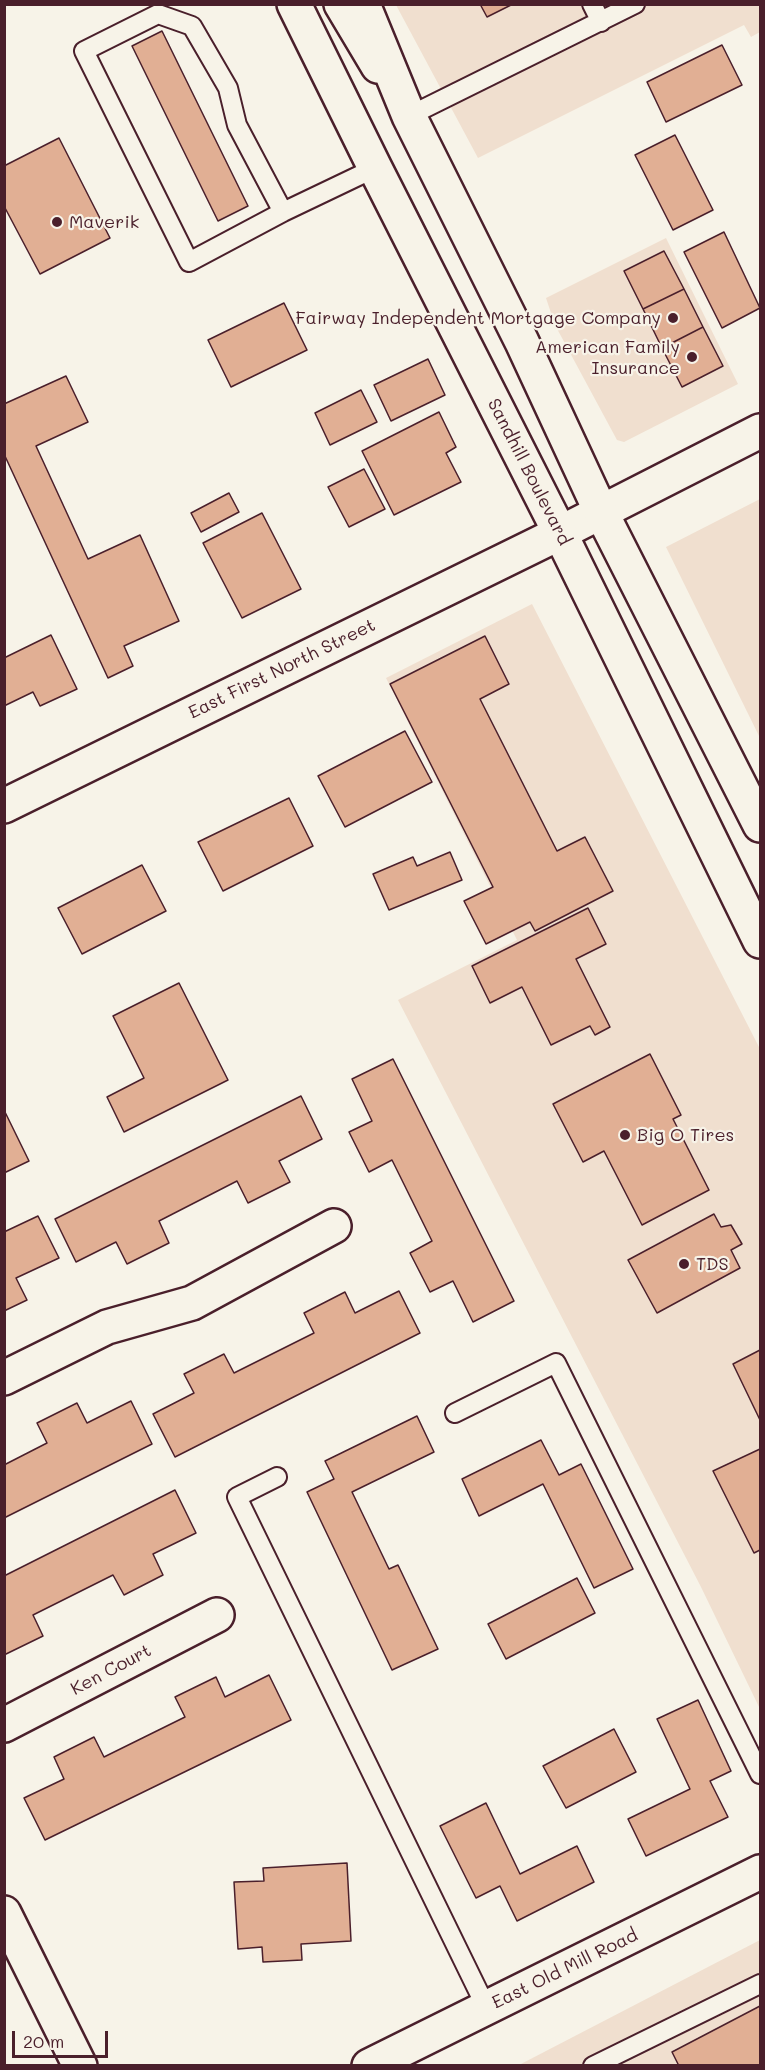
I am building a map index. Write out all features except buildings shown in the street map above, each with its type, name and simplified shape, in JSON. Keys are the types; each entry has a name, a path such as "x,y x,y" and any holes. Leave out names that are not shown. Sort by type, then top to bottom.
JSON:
{"main road":[{"name":"Sandhill Boulevard","path":"294,4 561,533 760,941"},
{"path":"341,4 409,116"},
{"path":"363,4 409,116 522,342 601,512 760,825"},
{"path":"601,512 760,431"},
{"name":"East First North Street","path":"4,806 601,512"},
{"path":"4,1378 107,1327 192,1303 334,1226"},
{"name":"Ken Court","path":"4,1725 217,1615"},
{"name":"East Old Mill Road","path":"369,2066 760,1875"},
{"path":"4,1913 80,2066"}],"lane":[{"path":"592,4 601,22"},
{"path":"409,116 635,4"},
{"path":"283,212 237,125 228,88 192,26 158,14 84,51 189,262 283,212 375,168"},
{"path":"455,1413 556,1363 760,1774"},
{"path":"277,1478 237,1497 486,2007"},
{"path":"593,2066 760,1984"}],"shaded area":[{"path":"396,5 760,5 760,32 751,37 744,25 478,158"},
{"path":"666,238 738,384 624,442 617,440 555,325 546,298"},
{"path":"760,499 760,738 666,547"},
{"path":"532,604 760,1049 760,1709 701,1587 398,1000 517,940 386,678"},
{"path":"760,1940 760,2065 519,2065"}],"place":[{"name":"Maverik","path":"57,222"},
{"name":"Fairway Independent Mortgage Company","path":"673,318"},
{"name":"American Family Insurance","path":"692,357"},
{"name":"Big O Tires","path":"625,1135"},
{"name":"TDS","path":"684,1264"}]}
